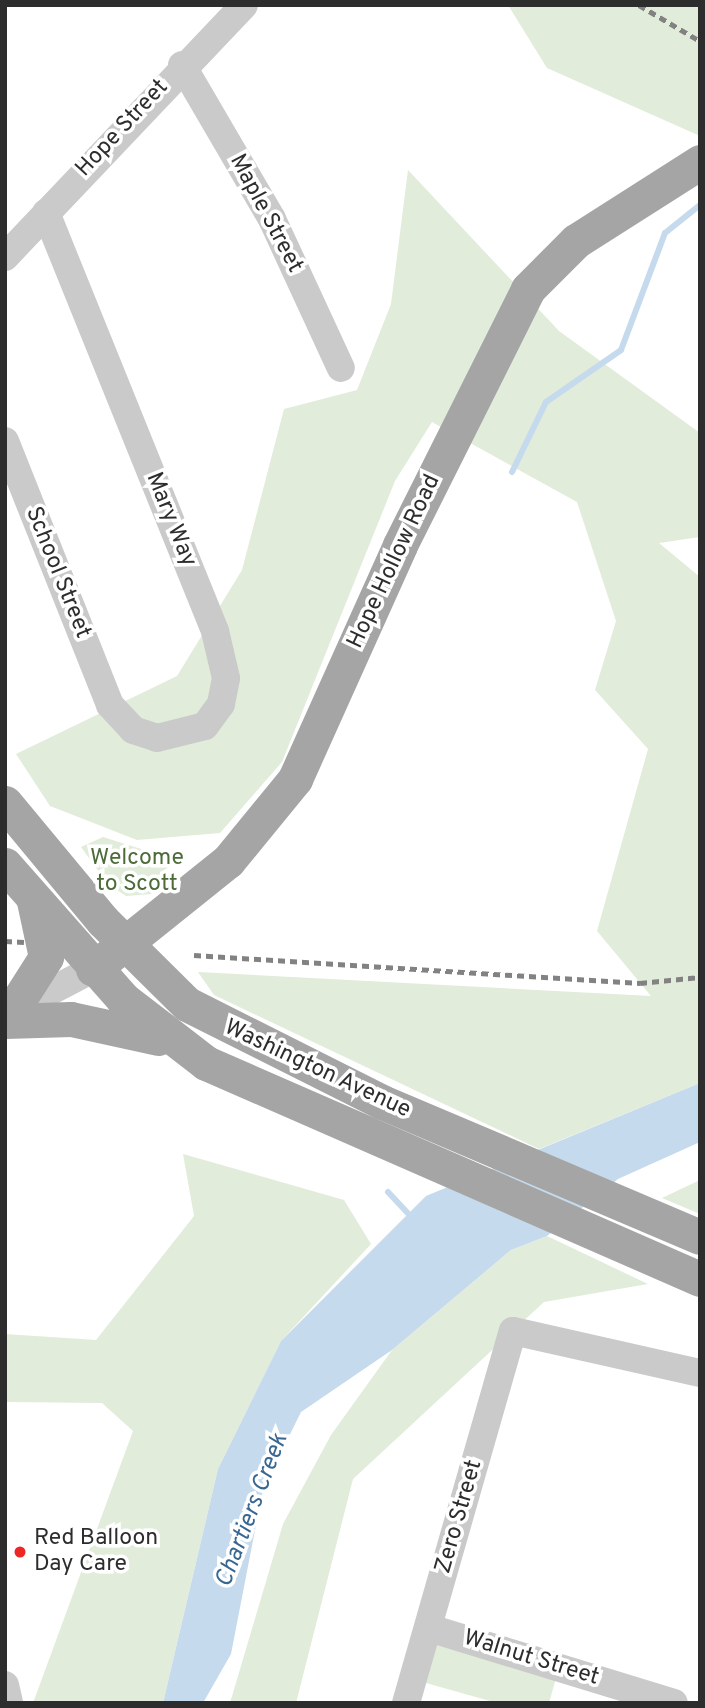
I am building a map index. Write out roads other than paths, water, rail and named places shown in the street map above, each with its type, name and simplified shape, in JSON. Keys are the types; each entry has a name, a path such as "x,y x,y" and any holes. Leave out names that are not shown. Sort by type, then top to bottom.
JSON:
{"main road":[{"name":"Hope Hollow Road","path":"93,969 127,946 228,861 295,779 400,545 528,289 576,241 700,162"},
{"name":"Washington Avenue","path":"5,803 127,946 163,983 216,1022 382,1102 700,1237"},
{"name":"Washington Avenue","path":"5,865 93,969 175,1043 351,1130 696,1277"},
{"path":"7,1016 46,957 32,894"},
{"path":"7,1016 91,1021 175,1043"}],"street":[{"name":"Hope Street","path":"5,257 182,65 244,5"},
{"name":"Maple Street","path":"182,65 272,219 341,368"},
{"name":"Mary Way","path":"46,213 215,631 226,678 221,704 205,726 184,736 157,738 133,730 110,705"},
{"name":"School Street","path":"5,442 110,705"},
{"path":"7,1016 93,969"},
{"name":"Zero Street","path":"406,1703 513,1331 700,1373"},
{"name":"Walnut Street","path":"429,1628 674,1703"},
{"path":"5,1685 9,1703"}],"water":[{"name":"Chartiers Creek","path":"700,1083 700,1142 618,1179 547,1236 511,1250 392,1350 301,1412 263,1489 231,1654 203,1703 163,1703 218,1469 281,1341 426,1196"}],"waterway":[{"path":"512,472 546,402 621,350 665,233 700,205"},
{"path":"388,1192 413,1219"}],"railway":[{"path":"639,5 700,41"},
{"path":"5,941 24,942"},
{"path":"194,955 640,983 700,977"}],"place":[{"name":"Red Balloon Day Care","path":"20,1552"}],"park label":[{"name":"Welcome to Scott","path":"137,872"}]}
